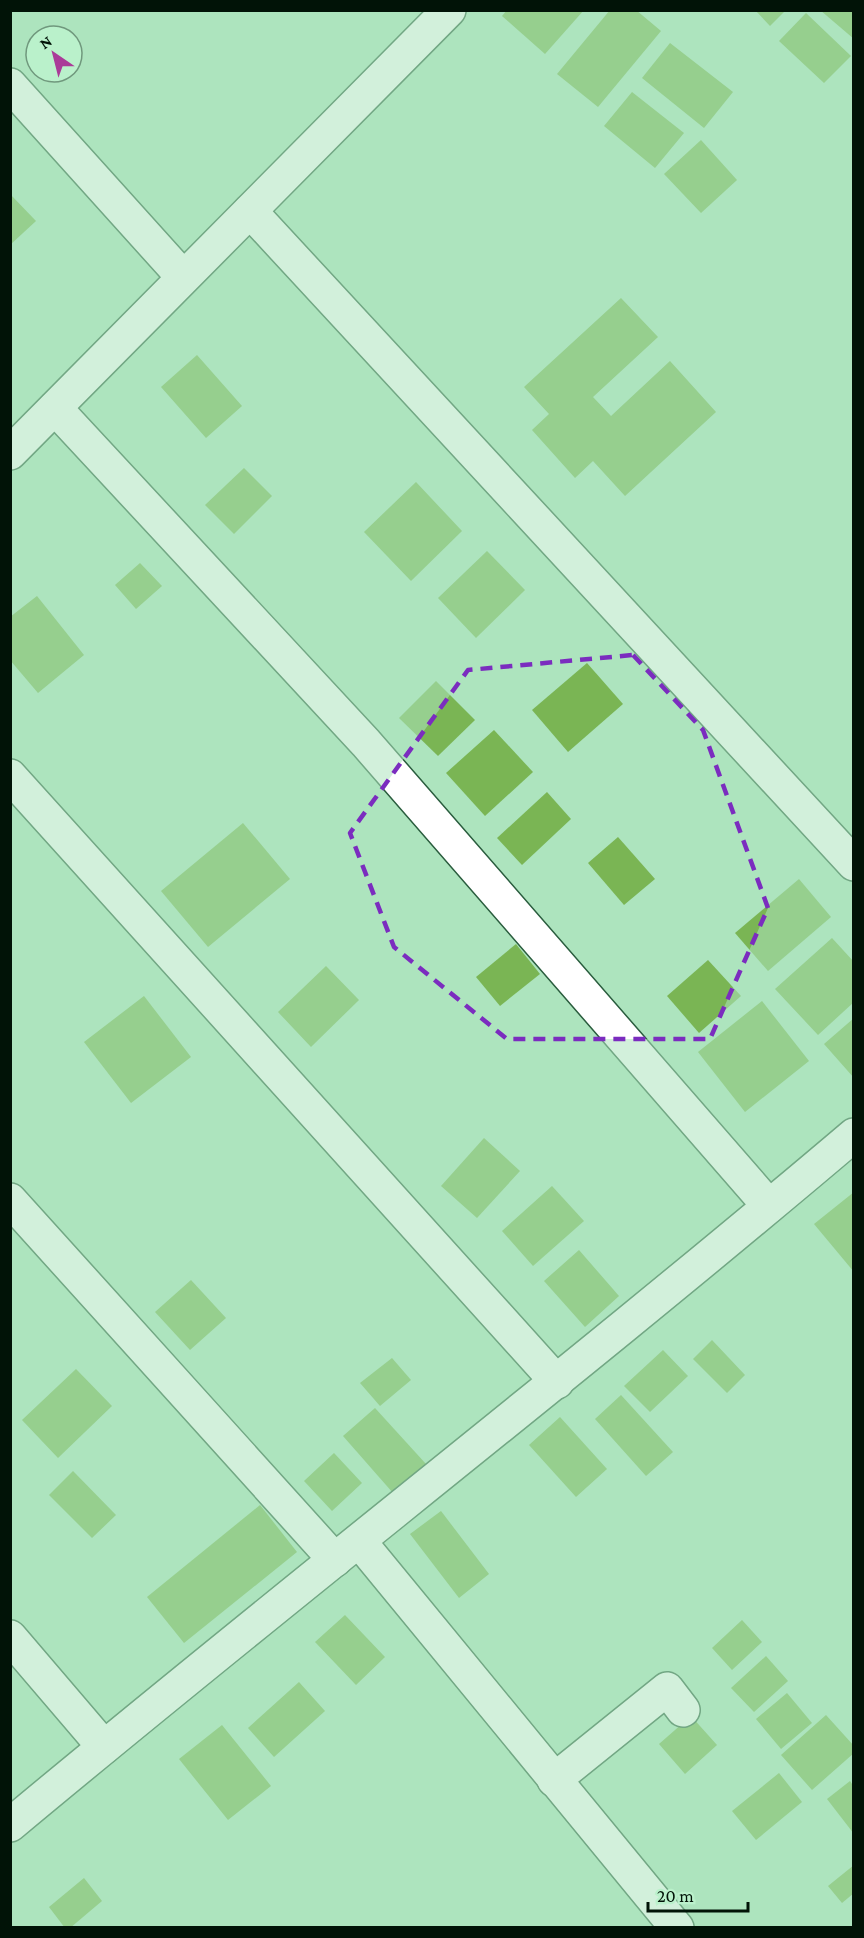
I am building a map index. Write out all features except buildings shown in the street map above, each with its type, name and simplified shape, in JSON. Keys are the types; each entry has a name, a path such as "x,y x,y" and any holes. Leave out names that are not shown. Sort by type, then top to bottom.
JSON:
{"street":[{"path":"10,453 449,10"},
{"path":"10,85 183,276"},
{"path":"250,212 854,864"},
{"path":"55,408 366,743 769,1206"},
{"path":"10,776 557,1382"},
{"path":"10,1825 557,1382 854,1134"},
{"path":"10,1200 347,1551 554,1780 677,1928"},
{"path":"10,1637 104,1747"},
{"path":"554,1780 667,1689 683,1710"}],"highlighted area":[{"path":"633,655 703,730 768,908 710,1039 507,1039 394,947 350,833 468,670"}]}
